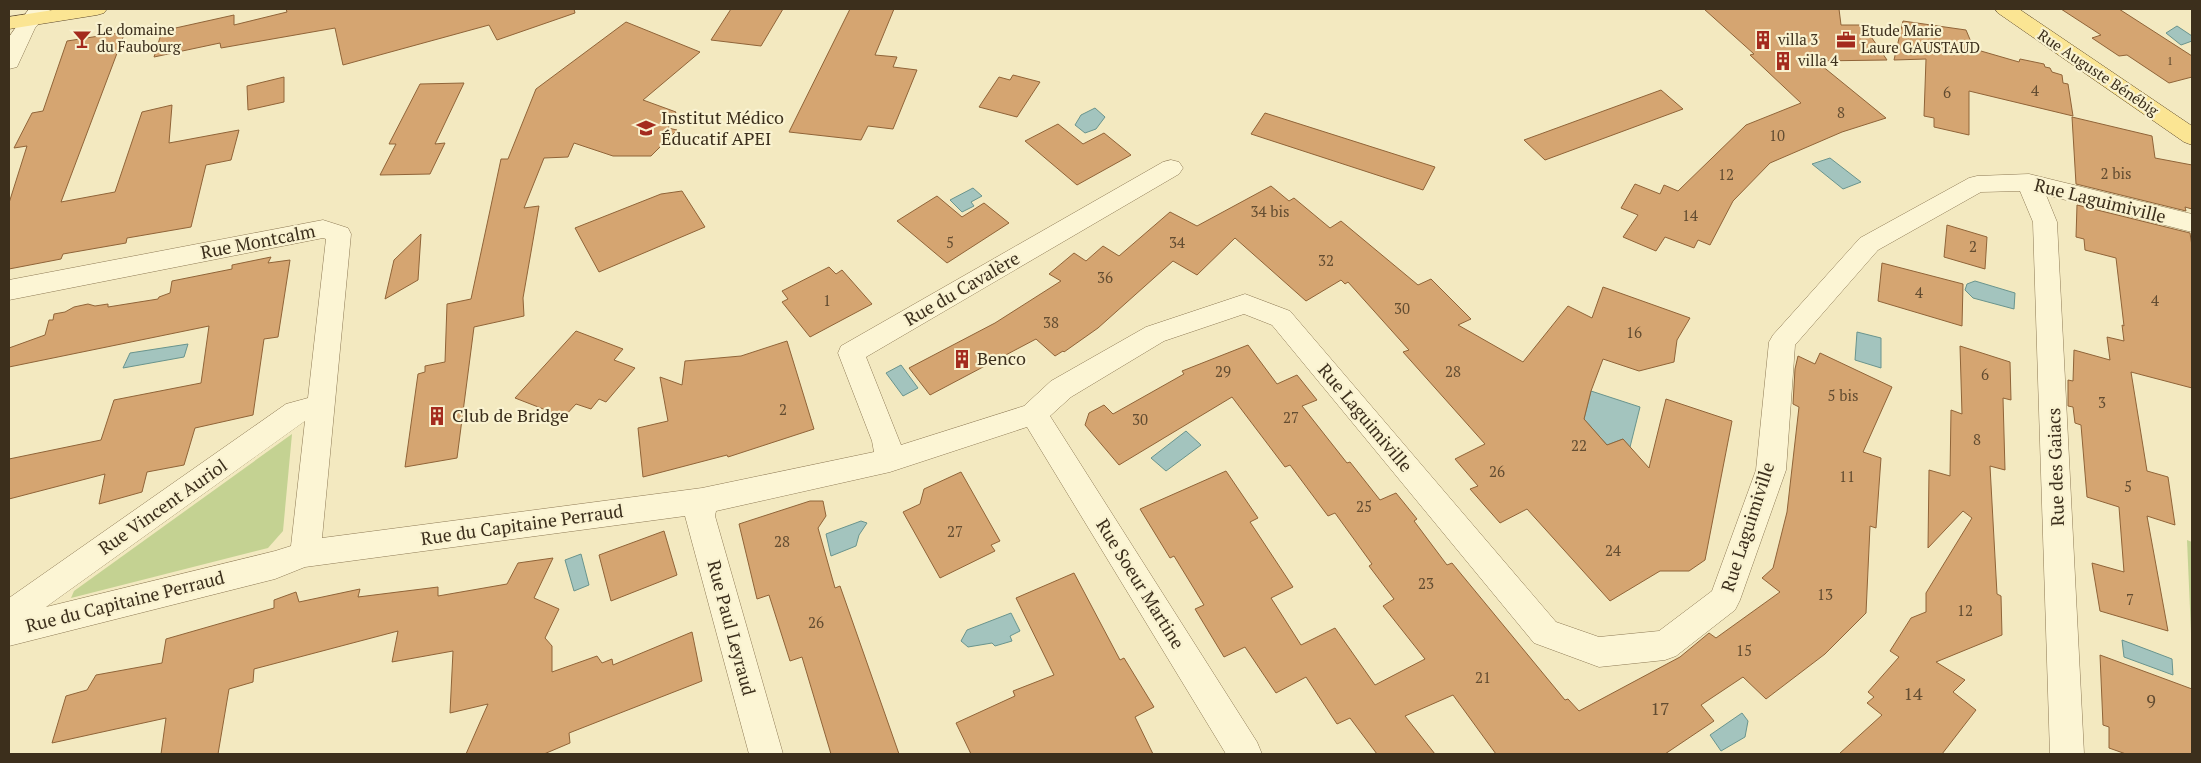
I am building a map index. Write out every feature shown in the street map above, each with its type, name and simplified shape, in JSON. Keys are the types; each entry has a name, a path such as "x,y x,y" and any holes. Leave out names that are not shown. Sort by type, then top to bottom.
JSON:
{"main road":[{"path":"26,17 97,9"},
{"name":"Rue Auguste Bénébig","path":"2004,9 2192,137"}],"street":[{"path":"9,62 26,17"},
{"name":"Rue du Cavalère","path":"890,460 886,442 851,354 1171,168"},
{"name":"Rue Laguimiville","path":"1034,414 1060,389 1155,334 1245,304 1280,318 1545,633 1599,652 1665,645 1724,600 1770,470 1782,342 1869,244 1977,184 2029,182 2192,223"},
{"name":"Rue des Gaiacs","path":"2029,182 2045,222 2067,754"},
{"name":"Rue Montcalm","path":"9,290 323,229 339,234 305,554"},
{"name":"Rue Vincent Auriol","path":"9,616 296,412 322,407"},
{"name":"Rue du Capitaine Perraud","path":"9,632 275,565 305,554 702,501 890,460 1034,414"},
{"name":"Rue Soeur Martine","path":"1034,414 1245,754"},
{"name":"Rue Paul Leyraud","path":"702,501 700,516 766,754"}],"green space":[{"path":"292,434 283,531 268,548 71,598 74,591"},
{"path":"2187,540 2192,542 2192,656"}],"water":[{"path":"2177,26 2192,36 2192,41 2181,45 2166,33"},
{"path":"1095,108 1105,117 1096,129 1085,133 1075,125 1081,115"},
{"path":"1830,158 1861,182 1843,189 1812,164"},
{"path":"973,188 982,196 971,202 974,206 962,212 950,200"},
{"path":"1975,281 2015,293 2014,309 1973,298 1965,290 1967,284"},
{"path":"1857,332 1881,338 1881,368 1855,360"},
{"path":"188,344 184,357 123,368 130,353"},
{"path":"901,365 918,388 903,396 886,373"},
{"path":"1591,391 1640,407 1630,447 1623,439 1607,445 1584,419"},
{"path":"1186,431 1201,445 1166,471 1151,458"},
{"path":"861,521 867,523 859,535 856,546 831,556 826,534"},
{"path":"581,554 589,585 574,591 565,560"},
{"path":"1011,613 1020,631 1010,636 1012,641 995,646 992,643 968,647 961,641 967,630"},
{"path":"2122,640 2172,659 2173,675 2124,657"},
{"path":"1742,713 1748,721 1745,737 1721,751 1710,735"}],"building":[{"path":"286,9 574,9 575,13 497,40 489,25 343,65 335,28 221,48 220,43 154,57 162,31 234,15 234,25 287,12"},
{"path":"731,9 783,9 761,46 711,40"},
{"path":"850,9 894,9 875,55 897,57 893,67 917,70 893,129 868,126 861,140 789,132"},
{"path":"1704,9 1839,9 1841,25 1863,25 1887,60 1816,61 1886,118 1842,132 1770,163 1733,201 1710,245 1698,240 1694,248 1665,237 1656,251 1623,237 1638,215 1621,208 1635,184 1660,194 1664,185 1678,191 1746,125 1801,103 1750,55 1754,54"},
{"path":"2061,9 2119,9 2192,56 2192,77 2169,83 2127,55 2119,56 2092,38 2101,35"},
{"path":"1903,21 1966,30 1974,49 2019,62 2020,59 2044,64 2052,72 2062,75 2063,83 2068,84 2073,116 1969,91 1969,135 1934,127 1934,118 1924,116 1926,59 1894,60"},
{"path":"626,22 700,52 643,100 676,112 668,128 677,130 651,156 613,156 574,143 568,157 544,158 524,208 539,206 523,298 524,316 474,327 457,458 405,467 418,374 425,372 425,366 445,362 447,304 471,299 501,159 508,159 536,89"},
{"path":"125,32 61,202 115,192 142,112 172,105 169,143 239,130 231,160 206,165 191,227 127,238 126,243 63,254 61,259 9,269 9,203 27,146 14,148 32,113 43,111 67,41"},
{"path":"1013,75 1040,82 1017,117 979,107 999,77 1010,80"},
{"path":"284,77 284,102 248,110 247,86"},
{"path":"464,83 435,144 445,143 430,174 380,175 396,144 389,144 420,84"},
{"path":"1661,90 1683,109 1545,160 1524,140"},
{"path":"1265,113 1435,167 1423,190 1251,134"},
{"path":"2072,117 2152,136 2155,158 2192,165 2192,209 2185,207 2186,211 2076,184"},
{"path":"1058,124 1083,144 1104,133 1131,155 1077,185 1025,141"},
{"path":"1271,186 1289,201 1294,198 1330,228 1341,221 1418,285 1431,279 1471,319 1458,325 1523,362 1568,306 1592,318 1603,287 1690,318 1677,340 1674,362 1639,371 1603,359 1591,391 1584,419 1607,445 1623,439 1649,468 1666,399 1732,421 1705,560 1689,571 1660,571 1610,601 1527,509 1500,523 1470,489 1478,486 1455,459 1485,444 1403,352 1409,350 1348,282 1345,284 1341,280 1306,301 1235,238 1197,275 1173,261 1098,328 1064,352 1055,356 1036,339 930,395 909,368 995,323 1061,281 1049,274 1074,253 1086,261 1103,246 1119,256 1170,212 1197,226"},
{"path":"682,191 705,227 599,272 575,228 661,194"},
{"path":"937,196 962,217 984,203 1009,223 947,263 897,221"},
{"path":"2077,205 2190,233 2192,246 2192,388 2131,372 2147,471 2168,477 2175,525 2147,516 2168,631 2100,611 2092,563 2124,572 2119,507 2087,497 2081,425 2075,423 2073,407 2068,406 2068,380 2073,381 2074,350 2110,360 2107,337 2124,341 2122,325 2124,326 2116,258 2085,250 2084,239 2076,237"},
{"path":"1947,225 1987,237 1985,269 1944,257"},
{"path":"421,234 418,280 385,299 394,260"},
{"path":"271,257 268,263 290,260 278,337 264,339 253,415 195,428 184,465 147,472 142,492 99,504 105,474 9,499 9,459 101,440 114,400 201,383 209,326 9,367 9,348 45,335 49,320 53,320 54,314 65,312 74,307 88,304 95,306 108,304 108,307 158,299 170,293 172,281 232,269 232,265"},
{"path":"1882,263 1963,284 1962,326 1878,301"},
{"path":"829,267 836,274 842,270 872,304 810,337 782,302 788,299 782,291"},
{"path":"576,331 623,349 614,360 635,368 606,402 599,399 591,409 576,404 564,417 515,398"},
{"path":"787,341 814,429 728,457 727,455 643,477 638,428 668,421 660,377 682,385 685,361 741,356"},
{"path":"1248,345 1277,384 1297,375 1317,400 1302,406 1347,463 1350,462 1380,500 1396,493 1417,519 1414,521 1447,565 1452,563 1565,700 1568,699 1579,711 1680,657 1709,633 1716,638 1780,592 1762,578 1773,568 1787,512 1799,407 1793,404 1795,369 1798,356 1815,364 1820,353 1892,387 1863,452 1881,458 1876,528 1870,526 1866,613 1825,654 1766,699 1743,677 1701,705 1714,721 1665,754 1496,754 1453,695 1405,716 1435,754 1377,754 1350,718 1337,724 1306,677 1276,693 1245,647 1224,657 1195,609 1204,605 1174,556 1170,558 1140,509 1226,471 1258,518 1250,522 1293,587 1271,598 1301,645 1335,628 1375,685 1425,659 1383,606 1394,599 1369,566 1372,564 1335,513 1328,516 1290,465 1285,467 1232,397 1119,465 1085,425 1089,413 1104,405 1113,414 1184,374 1182,371"},
{"path":"1960,346 2010,362 2011,400 2003,398 2005,470 1990,466 1997,594 2001,596 2002,635 1936,662 1965,680 1953,692 1976,710 1942,754 1839,754 1882,715 1867,703 1874,697 1868,692 1899,657 1890,651 1911,618 1926,612 1926,593 1972,518 1963,511 1928,548 1929,470 1950,476 1951,410 1962,414"},
{"path":"961,472 1000,541 991,545 995,551 940,578 903,512 920,504 924,489"},
{"path":"810,501 823,501 826,516 818,528 835,588 840,586 899,754 831,754 802,657 790,661 769,595 757,599 739,524"},
{"path":"664,531 677,575 611,601 599,555"},
{"path":"553,558 534,598 559,609 545,638 552,646 552,672 597,656 602,663 612,659 613,665 692,632 702,681 569,733 570,743 544,754 466,754 488,704 450,713 453,651 392,662 398,631 254,669 253,682 229,689 218,754 161,754 166,718 52,743 66,696 87,690 96,675 162,663 166,639 274,608 274,600 296,592 299,602 360,589 358,597 438,587 438,596 507,584 518,563"},
{"path":"1074,573 1120,660 1124,658 1154,707 1135,717 1153,754 971,754 956,723 1015,696 1013,691 1054,675 1016,598"},
{"path":"2100,655 2192,689 2192,754 2126,754 2109,748 2109,727 2103,725"}],"place":[{"name":"Le domaine du Faubourg","path":"82,39"},
{"name":"villa 3","path":"1763,40"},
{"name":"Etude Marie Laure GAUSTAUD","path":"1846,40"},
{"name":"villa 4","path":"1783,61"},
{"name":"Institut Médico Éducatif APEI","path":"646,128"},
{"name":"Benco","path":"962,359"},
{"name":"Club de Bridge","path":"437,416"}]}
